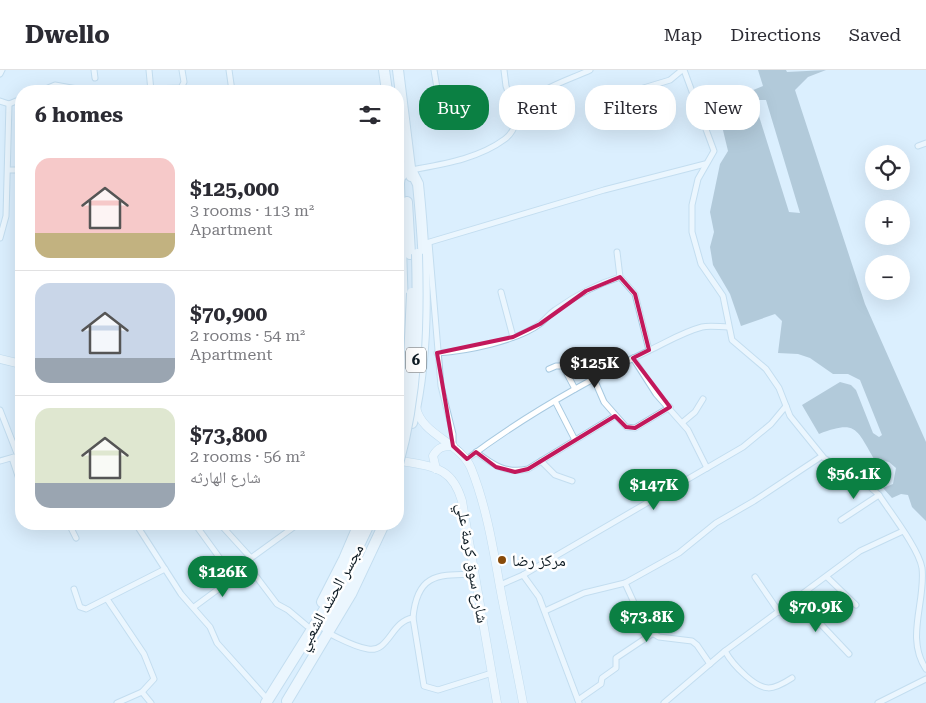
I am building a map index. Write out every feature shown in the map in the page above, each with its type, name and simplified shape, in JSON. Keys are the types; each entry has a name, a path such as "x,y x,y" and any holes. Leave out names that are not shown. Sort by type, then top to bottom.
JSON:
{"highway":[{"path":"384,70 387,85"},
{"name":"6","path":"398,70 399,85"},
{"name":"6","path":"404,145 406,170 420,249 419,323 416,362 404,438"},
{"name":"6","path":"404,166 406,170"},
{"path":"404,174 406,170"},
{"path":"404,446 416,406 423,344 425,300 420,249"},
{"name":"6","path":"404,392 409,361 412,296 420,249"},
{"path":"404,423 413,418"},
{"path":"267,701 270,688 336,574 356,530"},
{"name":"مجسر الحشد الشعبي","path":"293,672 341,583 366,530"},
{"path":"267,701 293,672 360,562 375,530"},
{"path":"287,702 358,581 381,530"},
{"path":"287,702 293,672"}],"main road":[{"path":"0,359 15,363"},
{"name":"شارع سوق كرمة علي","path":"416,406 420,418 428,428 467,459 480,500 500,586 523,703"},
{"path":"436,469 433,456 436,450 443,446 453,446"},
{"name":"شارع سوق كرمة علي","path":"404,463 436,469 448,474 458,486 497,703"}],"street":[{"path":"0,74 2,70"},
{"path":"94,70 95,78"},
{"path":"149,70 150,85"},
{"path":"182,70 184,82 182,85"},
{"path":"229,70 231,85"},
{"path":"435,70 437,85"},
{"path":"504,70 506,85"},
{"path":"558,85 589,70"},
{"path":"654,85 670,80 683,70 714,151 698,179 692,205 692,232 700,264 723,296 732,340 766,369 779,388 796,425 822,456 870,486 879,495 902,530 922,567 917,648 926,669"},
{"path":"0,101 9,104 15,102"},
{"path":"0,238 6,216 9,104"},
{"path":"406,170 462,160 494,146 507,138 514,130"},
{"path":"918,146 926,143"},
{"path":"453,446 453,434 445,408 420,249 604,190 705,164"},
{"path":"8,170 15,170"},
{"path":"617,252 620,277 635,294 649,350"},
{"path":"437,353 454,352 513,337 540,324 553,311 586,291 620,277"},
{"path":"502,292 513,337"},
{"path":"467,459 575,389 682,333 704,326 728,326"},
{"path":"633,358 656,394 683,422 707,468"},
{"path":"550,369 556,366 563,366 575,389"},
{"path":"594,379 604,402 626,427 635,428 670,407"},
{"path":"683,422 694,412 703,399"},
{"path":"555,401 576,440"},
{"path":"500,586 523,576 743,447 771,424 786,406"},
{"path":"0,410 15,444"},
{"path":"476,452 496,467 515,472 528,469 615,416"},
{"path":"545,611 584,593 625,583 679,553 716,523 754,501 822,456"},
{"path":"0,461 15,457"},
{"path":"12,458 15,467"},
{"path":"542,461 555,475 572,481"},
{"path":"841,520 879,495"},
{"path":"72,530 76,538"},
{"path":"140,530 181,594 210,627 216,643 267,701"},
{"path":"199,530 232,575"},
{"path":"225,530 251,558"},
{"path":"194,607 232,579 232,575 251,558 290,530"},
{"path":"664,703 725,651 828,577 860,551 902,530"},
{"path":"246,563 277,604 288,610 307,626"},
{"path":"74,589 83,609 107,599 165,569"},
{"path":"475,574 431,578 425,582 414,607 413,618 424,686 438,690 492,673"},
{"path":"523,576 539,597 579,702 601,684 602,678 616,668 616,658 652,634"},
{"path":"755,577 779,612"},
{"path":"828,577 856,605"},
{"path":"625,583 646,629 659,637 692,641 710,664"},
{"path":"107,599 144,654 154,675 152,684 142,692 118,703"},
{"path":"797,599 849,654"},
{"path":"328,633 370,650 379,648 385,643 399,623 413,618"},
{"path":"725,651 732,664 759,688 773,688 792,678"},
{"path":"878,703 926,679"},
{"path":"142,692 151,703"}],"highlighted area":[{"path":"620,277 635,294 649,350 633,358 670,407 635,428 626,427 615,416 528,469 515,472 496,467 476,452 467,459 453,446 437,353 513,337 540,324 586,291"}],"water":[{"path":"758,70 786,70 787,72 826,70 808,77 795,90 865,304 926,442 926,521 912,507 908,495 901,494 892,498 883,488 893,484 896,468 889,462 874,459 863,440 854,430 841,428 819,434 802,405 840,382 851,385 856,390 873,433 879,437 882,435 860,380 848,374 833,374 810,358 798,354 778,353 782,321 775,314 741,326 730,294 713,265 710,247 714,232 710,212 720,164 728,151 723,130 760,130 760,119 789,212 800,213 766,100 760,100 760,87 763,86"}],"place":[{"name":"مركز رضا","path":"502,560"}]}
